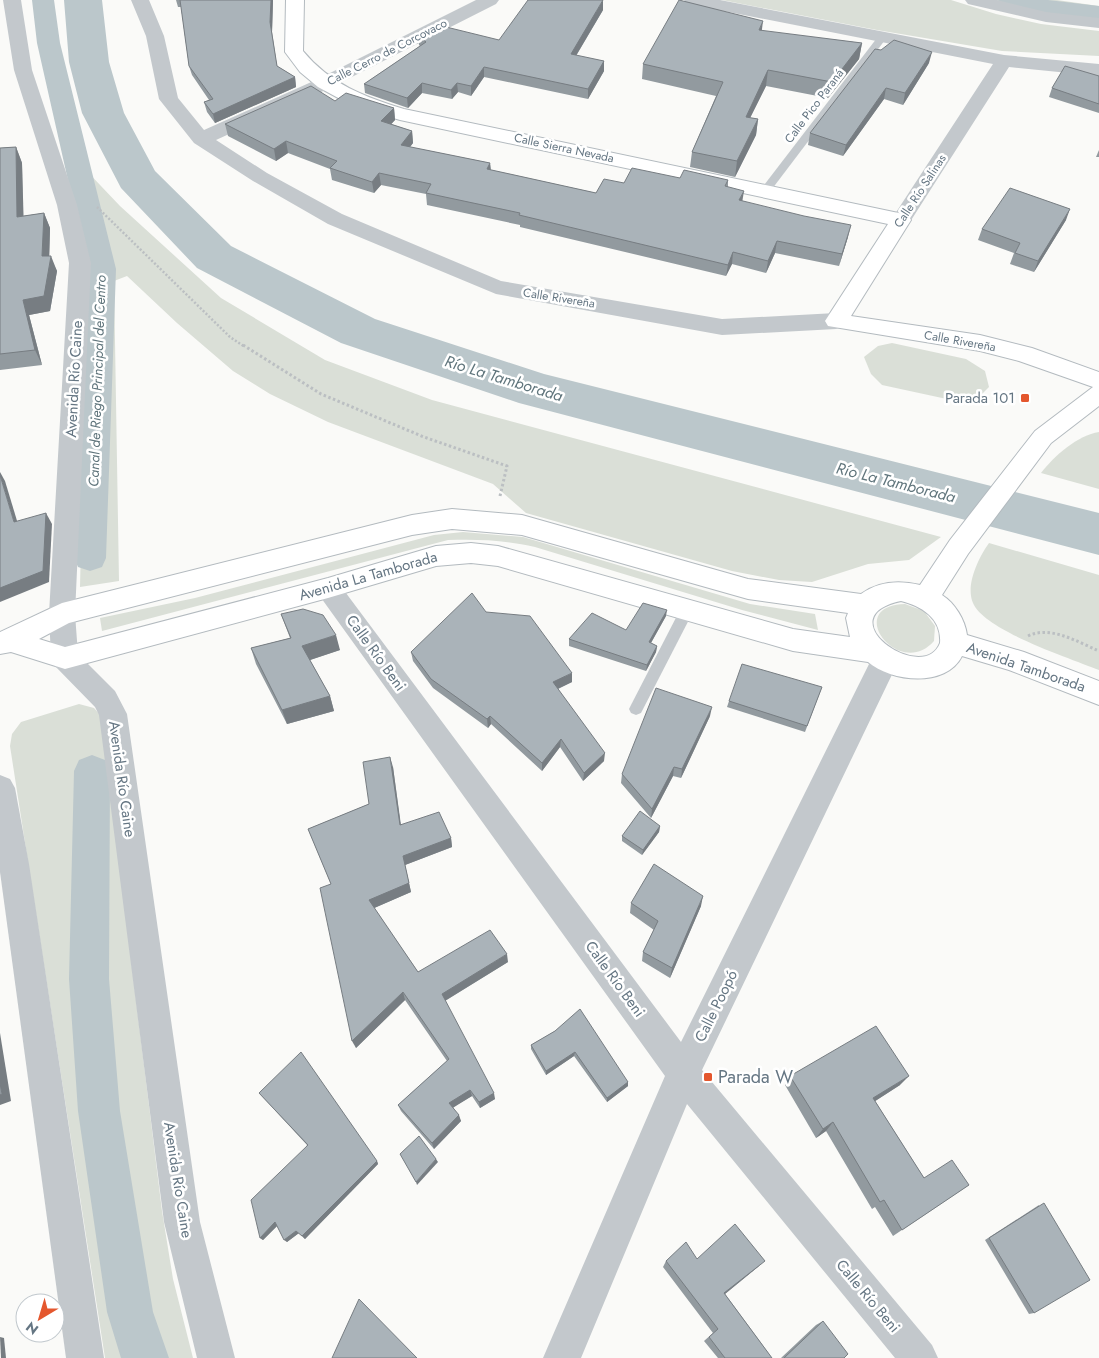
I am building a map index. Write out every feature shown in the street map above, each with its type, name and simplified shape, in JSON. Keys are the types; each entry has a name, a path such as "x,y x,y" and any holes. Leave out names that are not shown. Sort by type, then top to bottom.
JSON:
{"main road":[{"name":"Calle Sierra Nevada","path":"295,0 294,52 307,68 325,83 360,102 400,114 901,220"},
{"name":"Calle Río Salinas","path":"836,321 901,220"},
{"name":"Calle Rivereña","path":"836,321 980,343 1024,354 1099,381"},
{"path":"926,597 959,546 1042,437 1099,394"},
{"path":"6,642 62,614 412,525 452,519 494,521 522,525 748,589 865,605"},
{"name":"Avenida La Tamborada","path":"65,658 328,588 436,556 471,553 498,556 793,640 878,656"},
{"path":"891,591 910,591 926,597 935,602 949,617 953,626 954,642 949,652 940,661 928,666 899,666 878,656 863,639 859,628 860,616 865,605 876,596 891,591"},
{"path":"6,642 65,658"},
{"name":"Avenida Tamborada","path":"954,642 1014,660 1099,693"}],"street":[{"name":"Avenida Río Caine","path":"12,0 16,71 67,205 80,263 62,614 65,658 105,699 113,714 182,1222 216,1358"},
{"name":"Calle Rivereña","path":"140,0 155,36 170,98 200,139 335,219 496,287 722,327 836,321"},
{"name":"Calle Cerro de Corcovaco","path":"200,139 325,83 490,0"},
{"path":"694,0 1004,61 1099,70"},
{"path":"974,0 1046,18 1099,23"},
{"name":"Calle Río Salinas","path":"901,220 1004,61"},
{"name":"Calle Río Beni","path":"328,588 683,1072 919,1358"},
{"name":"Calle Poopó","path":"562,1358 683,1072 878,656"},
{"path":"0,788 14,864 85,1358"}],"lane":[{"name":"Calle Pico Paraná","path":"765,191 883,36"},
{"path":"636,709 687,610"}],"path":[{"path":"96,207 230,337 321,394 424,437 507,466 494,521"},
{"path":"1014,660 1024,639 1032,632 1048,631 1099,651"}],"shaded area":[{"path":"722,0 951,0 996,14 1041,24 1099,31 1099,56 1002,51 877,30"},
{"path":"986,0 1057,0 1099,6 1099,19 1048,15"},
{"path":"62,78 82,166 120,206 221,298 325,360 432,400 941,537 909,560 868,564 812,582 779,580 732,571 526,513 493,484 328,422 270,394 233,371 177,323 127,276 114,281 119,581 80,587 88,249 49,80"},
{"path":"892,343 966,359 985,371 989,387 978,398 956,401 882,385 871,374 864,357 878,346"},
{"path":"1099,432 1099,489 1041,473 1067,447 1083,437"},
{"path":"463,532 523,537 750,604 815,614 818,630 742,610 535,547 502,541 448,540 102,631 100,618 195,598 434,535"},
{"path":"989,543 1099,575 1099,670 1010,633 994,624 981,613 973,603 971,588 977,563"},
{"path":"905,604 924,611 935,626 934,641 920,651 906,652 893,647 883,638 877,627 878,616 887,608"},
{"path":"79,704 94,708 101,716 162,1211 173,1279 193,1358 105,1358 10,746 12,734 21,722"}],"building":[{"path":"180,0 271,0 270,22 277,66 295,77 213,114 204,102 213,99 189,66"},
{"path":"528,0 603,0 571,54 604,61 588,89 484,67 471,86 457,83 451,90 422,83 407,98 364,84 426,42 418,35 438,25 499,40"},
{"path":"679,0 763,21 759,30 862,43 832,82 768,70 746,117 758,119 737,161 692,152 723,82 643,64"},
{"path":"894,40 932,52 905,93 886,88 846,145 810,133 875,49 881,50"},
{"path":"1065,66 1099,76 1099,104 1052,88"},
{"path":"311,86 335,101 346,93 394,108 381,121 412,131 401,145 490,163 487,169 596,193 604,179 624,183 632,168 680,178 684,170 728,180 725,186 744,191 739,200 851,225 842,254 777,241 768,261 733,252 728,265 519,215 520,213 426,193 431,184 379,173 372,182 330,168 337,161 286,141 274,149 225,124"},
{"path":"16,147 17,217 44,213 42,256 51,256 44,296 23,300 35,350 0,354 0,148"},
{"path":"1010,188 1070,209 1038,261 1015,253 1020,243 982,229"},
{"path":"0,475 14,522 46,513 43,571 0,588"},
{"path":"472,593 486,612 530,616 572,673 553,682 605,753 584,773 561,739 542,763 490,716 487,719 431,679 411,652"},
{"path":"643,603 667,610 649,642 657,646 647,665 569,639 592,613 626,630"},
{"path":"303,609 323,615 336,635 302,646 330,696 282,710 251,648 291,638 281,614"},
{"path":"742,664 822,687 807,726 729,701"},
{"path":"656,688 712,707 682,769 674,767 652,809 622,774"},
{"path":"390,757 400,825 439,812 451,838 403,856 409,883 369,900 418,972 490,930 507,954 442,994 494,1093 479,1102 470,1090 449,1103 459,1115 432,1143 398,1105 449,1059 403,992 352,1041 320,888 331,884 308,829 369,804 363,762"},
{"path":"640,811 660,826 643,850 622,836"},
{"path":"654,864 703,896 672,968 643,952 658,921 631,903"},
{"path":"580,1009 628,1082 607,1098 575,1052 546,1071 531,1045 555,1031"},
{"path":"876,1026 909,1076 873,1098 924,1178 952,1160 969,1185 902,1230 884,1200 880,1202 833,1122 823,1129 790,1076"},
{"path":"301,1052 377,1161 302,1236 296,1231 284,1240 275,1222 260,1238 251,1200 308,1145 259,1093"},
{"path":"419,1136 436,1159 416,1182 400,1154"},
{"path":"1044,1203 1090,1280 1034,1313 989,1238"},
{"path":"735,1224 765,1261 724,1293 772,1358 725,1358 709,1337 718,1329 666,1261 686,1242 697,1259"},
{"path":"359,1299 417,1358 332,1358"},
{"path":"823,1321 848,1354 844,1358 784,1358"}],"waterway":[{"name":"Canal de Riego Principal del Centro","path":"43,0 48,43 102,269 90,558"},
{"name":"Río La Tamborada","path":"83,0 89,62 103,113 137,178 214,257 358,331 537,390 1099,534"},
{"path":"1009,0 1025,4 1099,13"},
{"name":"Canal de Riego Principal del Centro","path":"92,771 89,979 99,1111 130,1312 145,1358"}],"place":[{"name":"Parada 101","path":"1025,398"},
{"name":"Parada W","path":"708,1077"}]}
